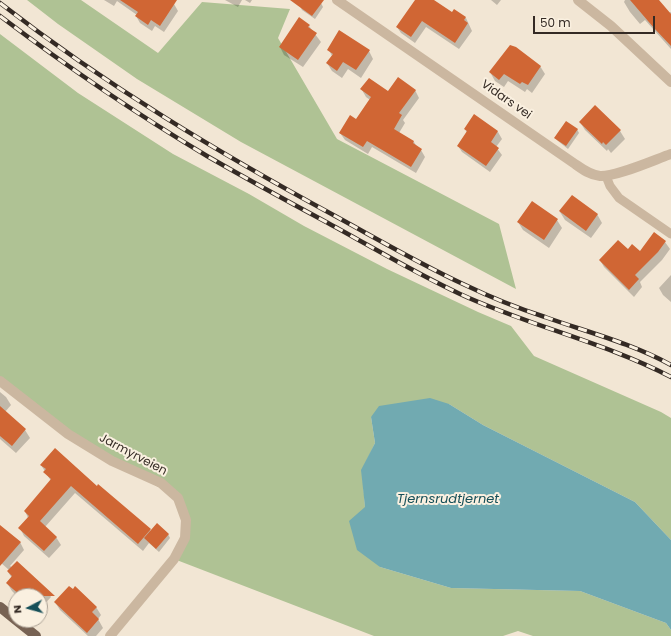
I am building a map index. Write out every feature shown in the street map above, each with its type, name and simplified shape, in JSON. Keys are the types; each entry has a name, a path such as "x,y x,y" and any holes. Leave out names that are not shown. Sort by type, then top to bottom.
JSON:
{"main road":[{"path":"0,607 8,614"},
{"path":"26,628 36,636"}],"street":[{"name":"Vidars vei","path":"337,0 575,164 592,174 606,176"},
{"path":"578,0 610,26 671,82"},
{"path":"606,176 671,154"},
{"name":"Jarmyrveien","path":"0,381 68,434 112,461 161,482 178,498 181,504 186,520 185,538 174,559 110,636"}],"lane":[{"path":"606,176 610,186 619,198 671,234"}],"green space":[{"path":"27,0 81,0 158,53 202,2 290,9 278,38 337,139 499,224 516,289 241,142 137,79 58,24"},
{"path":"0,34 78,93 173,154 249,194 304,226 387,269 511,326 534,356 661,412 671,418 671,540 635,502 483,425 449,404 371,417 375,443 362,470 365,507 380,567 451,588 580,591 666,623 671,630 671,636 533,636 518,631 503,636 374,636 174,559 186,520 178,498 112,461 0,381"}],"water":[{"name":"Tjernsrudtjernet","path":"430,398 449,404 483,425 635,502 671,540 671,630 666,623 580,591 451,588 380,567 357,550 349,521 365,507 361,470 375,443 371,417 379,406"}],"building":[{"path":"120,0 177,0 160,26 151,20 148,25 135,16 138,12"},
{"path":"290,0 324,0 312,16"},
{"path":"415,0 434,0 452,12 454,9 466,17 464,20 468,23 455,43 422,21 411,37 396,27"},
{"path":"630,0 659,0 671,14 671,46 654,28"},
{"path":"299,17 310,25 308,27 317,33 298,60 279,47"},
{"path":"339,30 370,50 356,70 343,62 337,71 326,63 333,54 327,50"},
{"path":"510,45 516,47 541,66 528,85 522,82 520,84 504,74 499,80 489,72"},
{"path":"398,77 416,90 399,113 402,115 394,129 414,141 413,143 422,149 411,167 367,141 363,147 339,133 350,115 356,119 371,97 360,89 369,78 388,91"},
{"path":"595,105 621,130 606,145 603,142 602,144 579,122"},
{"path":"474,114 498,131 491,142 499,148 486,166 457,146 467,131 464,129"},
{"path":"566,121 578,129 566,146 554,138"},
{"path":"572,195 598,214 586,231 559,211"},
{"path":"532,201 558,219 544,240 517,222"},
{"path":"654,232 666,241 658,252 635,275 639,279 629,290 599,260 618,240 628,249 632,244 640,251"},
{"path":"0,406 26,429 12,446 0,436"},
{"path":"55,448 97,486 98,484 151,529 138,544 71,486 40,521 57,537 44,551 18,528 29,516 24,511 51,479 43,472 46,469 40,465"},
{"path":"157,523 169,534 156,549 144,538"},
{"path":"0,525 21,542 0,566"},
{"path":"17,561 46,588 12,588 6,583 12,576 7,571"},
{"path":"69,586 73,589 75,586 97,607 92,612 99,619 87,633 54,602"},
{"path":"48,590 55,596 48,596"}],"railway":[{"path":"0,3 81,62 164,117 293,193 400,252 493,298 625,344 671,365"},
{"path":"0,16 101,89 180,140 410,269 443,286 486,305 619,354 671,377"}]}
